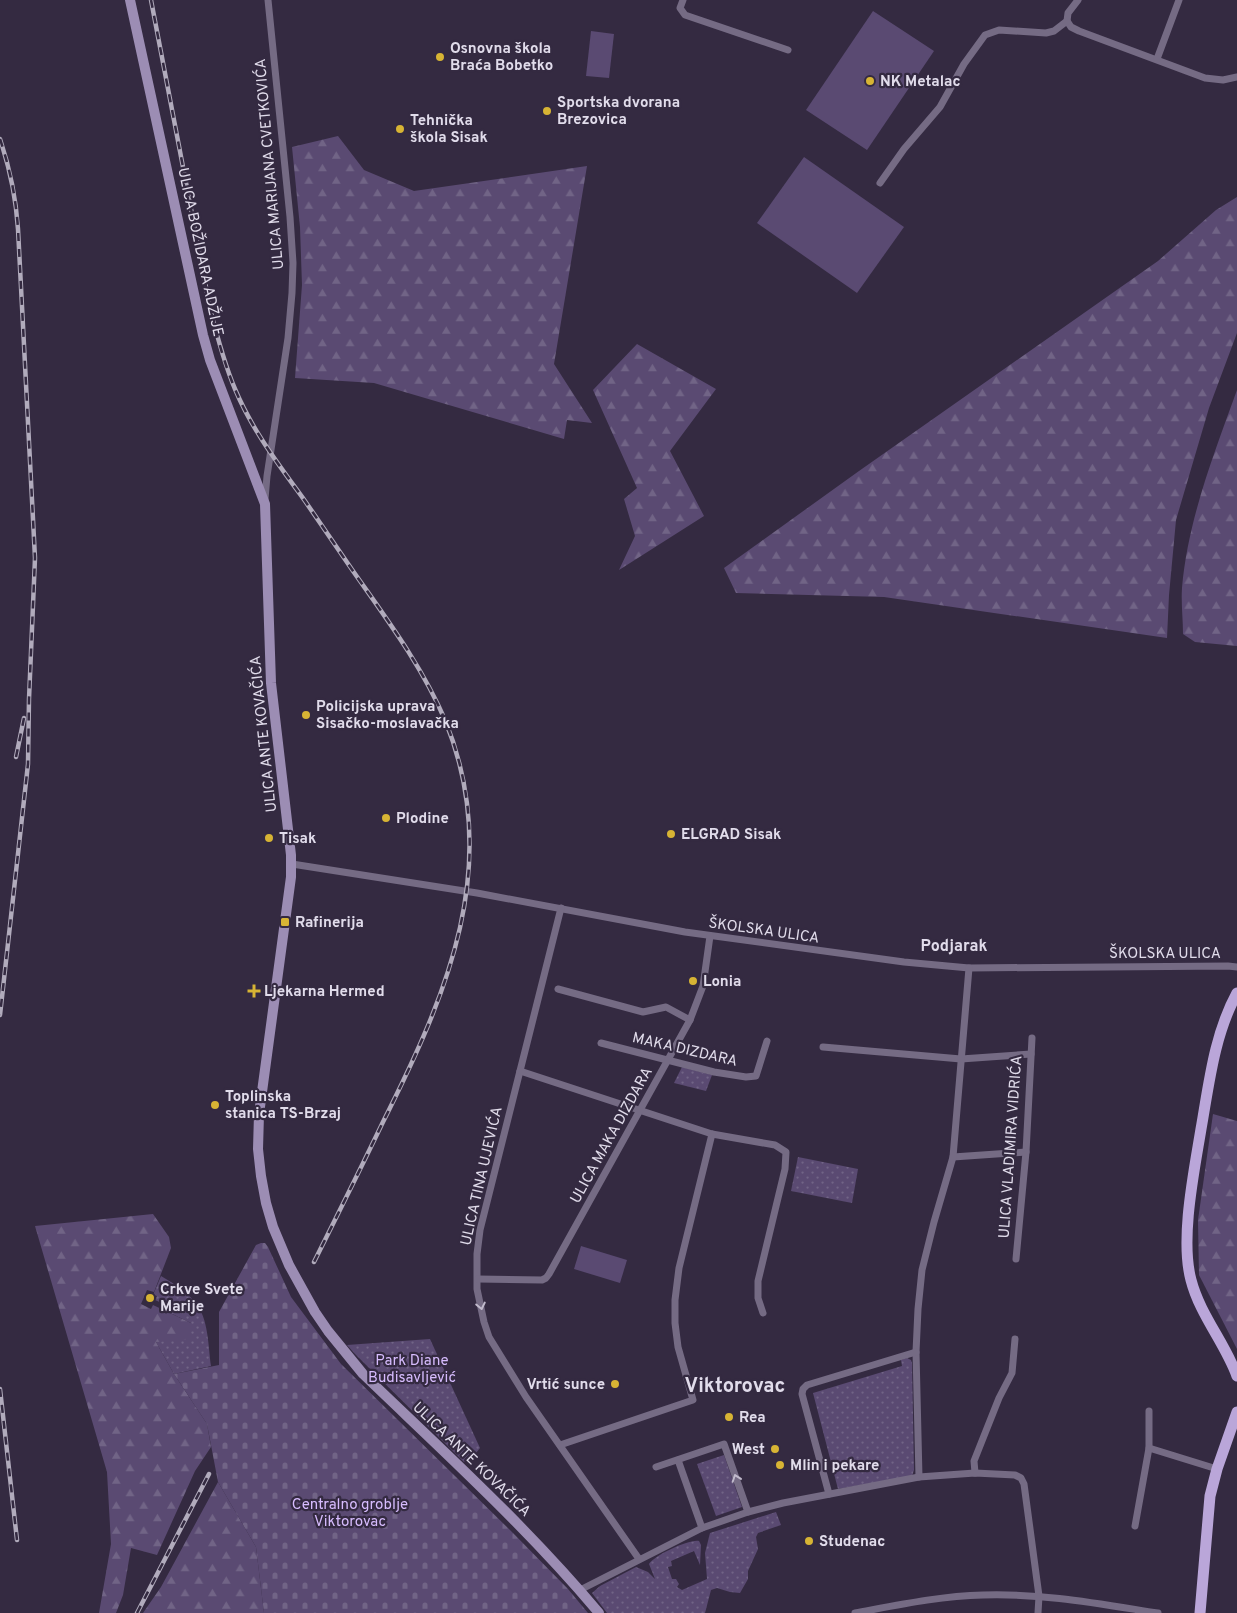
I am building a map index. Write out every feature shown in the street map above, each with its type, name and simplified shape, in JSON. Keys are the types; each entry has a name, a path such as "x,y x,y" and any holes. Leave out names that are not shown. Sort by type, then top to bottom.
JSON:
{"main road":[{"name":"ULICA BOŽIDARA ADŽIJE","path":"130,0 203,335 210,360 265,504"},
{"name":"ULICA ANTE KOVAČIĆA","path":"265,504 271,682 292,864 258,1131 260,1176 273,1227 289,1265 315,1312 342,1350 363,1374 515,1522 580,1590 599,1613"},
{"path":"1237,994 1224,1023 1214,1059 1194,1173 1187,1249 1189,1273 1196,1296 1227,1353 1237,1376"},
{"path":"1200,1613 1210,1496 1217,1469 1237,1412"}],"street":[{"name":"ULICA MARIJANA CVETKOVIĆA","path":"265,504 266,476 288,338 292,293 290,217 268,0"},
{"path":"683,0 680,8 685,15 788,50"},
{"path":"880,183 910,141 940,107 964,64 985,35 999,30 1054,31 1067,21 1068,13 1078,0"},
{"path":"1157,59 1179,0"},
{"path":"1067,21 1074,29 1210,79 1223,80 1237,77"},
{"name":"ŠKOLSKA ULICA","path":"292,864 561,908 639,925 838,954 969,968 1237,967"},
{"name":"ULICA TINA UJEVIĆA","path":"561,908 480,1230 477,1254 477,1289 489,1337 526,1397 639,1559"},
{"name":"ULICA MAKA DIZDARA","path":"478,1280 542,1280 546,1278 690,1020 703,986 710,936"},
{"path":"919,1477 916,1352 918,1309 922,1270 953,1157 969,968"},
{"name":"MAKA DIZDARA","path":"558,989 643,1012 666,1007 690,1020"},
{"name":"ULICA VLADIMIRA VIDRIĆA","path":"1016,1259 1026,1152 1032,1038"},
{"name":"MAKA DIZDARA","path":"601,1042 714,1072 746,1077 756,1076 767,1041"},
{"path":"823,1047 961,1059 1031,1054"},
{"path":"520,1071 712,1134 775,1145 786,1152 786,1169 758,1281 758,1298 763,1313"},
{"path":"560,1445 693,1400 678,1347 675,1300 680,1268 712,1134"},
{"path":"953,1157 1026,1152"},
{"path":"975,1473 974,1462 999,1398 1012,1373 1016,1339"},
{"path":"829,1494 802,1394 803,1389 807,1385 916,1352"},
{"path":"1135,1526 1149,1448 1149,1411"},
{"path":"656,1468 724,1444 748,1512"},
{"path":"1149,1448 1217,1469"},
{"path":"678,1460 702,1528"},
{"path":"580,1590 702,1528 748,1512 919,1477 975,1473 1015,1475 1021,1478 1024,1484 1040,1596 1038,1613"},
{"path":"855,1613 933,1598 984,1595 1040,1596 1158,1613"}],"green space":[{"name":"NK Metalac","path":"873,11 934,51 867,150 806,110"},
{"path":"591,31 614,34 609,78 586,76"},
{"path":"338,136 364,170 414,191 587,166 554,364 592,423 567,420 564,439 374,383 295,378 302,285 300,227 292,147"},
{"path":"804,157 904,227 857,293 757,223"},
{"path":"1237,197 1237,333 1209,408 1176,520 1167,638 884,597 736,593 724,568 1158,261 1216,210"},
{"path":"637,344 716,389 670,451 704,516 619,570 635,536 624,499 637,488 593,390"},
{"path":"1237,390 1237,646 1195,642 1183,634 1182,588 1185,562 1196,512"},
{"path":"682,1067 712,1075 706,1091 674,1083"},
{"path":"1213,1114 1237,1121 1237,1349 1199,1275 1198,1220"},
{"path":"798,1157 858,1169 852,1203 791,1191"},
{"path":"153,1214 169,1237 171,1248 154,1292 147,1290 141,1304 151,1309 153,1305 191,1323 189,1339 156,1342 174,1374 207,1424 211,1447 195,1471 157,1555 131,1548 123,1595 116,1613 99,1613 111,1544 107,1472 35,1226"},
{"name":"Centralno groblje Viktorovac","path":"265,1243 268,1247 291,1297 341,1364 513,1533 568,1589 588,1613 264,1613 256,1547 218,1482 207,1424 174,1374 219,1365 219,1312 256,1245"},
{"path":"581,1246 627,1260 620,1283 574,1269"},
{"path":"161,1276 188,1294 200,1309 207,1333 211,1366 174,1374 156,1342 191,1323 162,1309 164,1304 155,1300 157,1296 153,1295"},
{"name":"Park Diane Budisavljević","path":"430,1339 480,1448 471,1459 464,1462 347,1345"},
{"path":"907,1358 912,1363 914,1470 912,1476 838,1489 813,1393 902,1366 901,1360"},
{"path":"724,1455 742,1507 716,1516 697,1464"},
{"path":"218,1482 256,1547 264,1613 143,1613 161,1587"},
{"path":"776,1512 781,1525 758,1533 756,1537 758,1549 748,1571 748,1579 740,1593 717,1588 711,1590 705,1613 607,1613 592,1593 600,1586 636,1567 648,1572 655,1579 649,1564 652,1560 672,1548 694,1541 699,1541 701,1545 700,1565 694,1551 671,1561 672,1566 668,1567 672,1579 676,1579 679,1584 677,1587 682,1590 707,1579 705,1553 710,1533"}],"railway":[{"path":"151,0 210,308 231,379 249,419 267,447 391,625 426,681 445,720 462,773 469,826 468,877 460,928 446,977 428,1027 406,1076 314,1262"},
{"path":"0,139 7,161 17,217 35,558 28,764 0,1015"},
{"path":"16,757 24,718"},
{"path":"0,1389 17,1540"},
{"path":"137,1613 209,1474"}],"place":[{"name":"Osnovna škola Braća Bobetko","path":"440,57"},
{"name":"NK Metalac","path":"870,81"},
{"name":"Sportska dvorana Brezovica","path":"547,111"},
{"name":"Tehnička škola Sisak","path":"400,129"},
{"name":"Policijska uprava Sisačko-moslavačka","path":"306,715"},
{"name":"Plodine","path":"386,818"},
{"name":"ELGRAD Sisak","path":"671,834"},
{"name":"Tisak","path":"269,838"},
{"name":"Rafinerija","path":"285,922"},
{"name":"Lonia","path":"693,981"},
{"name":"Ljekarna Hermed","path":"254,991"},
{"name":"Toplinska stanica TS-Brzaj","path":"215,1105"},
{"name":"Crkve Svete Marije","path":"150,1298"},
{"name":"Vrtić sunce","path":"615,1384"},
{"name":"Rea","path":"729,1417"},
{"name":"West","path":"775,1449"},
{"name":"Mlin i pekare","path":"780,1465"},
{"name":"Studenac","path":"809,1541"}],"district":[{"name":"Podjarak","path":"954,945"},
{"name":"Viktorovac","path":"735,1385"}]}
